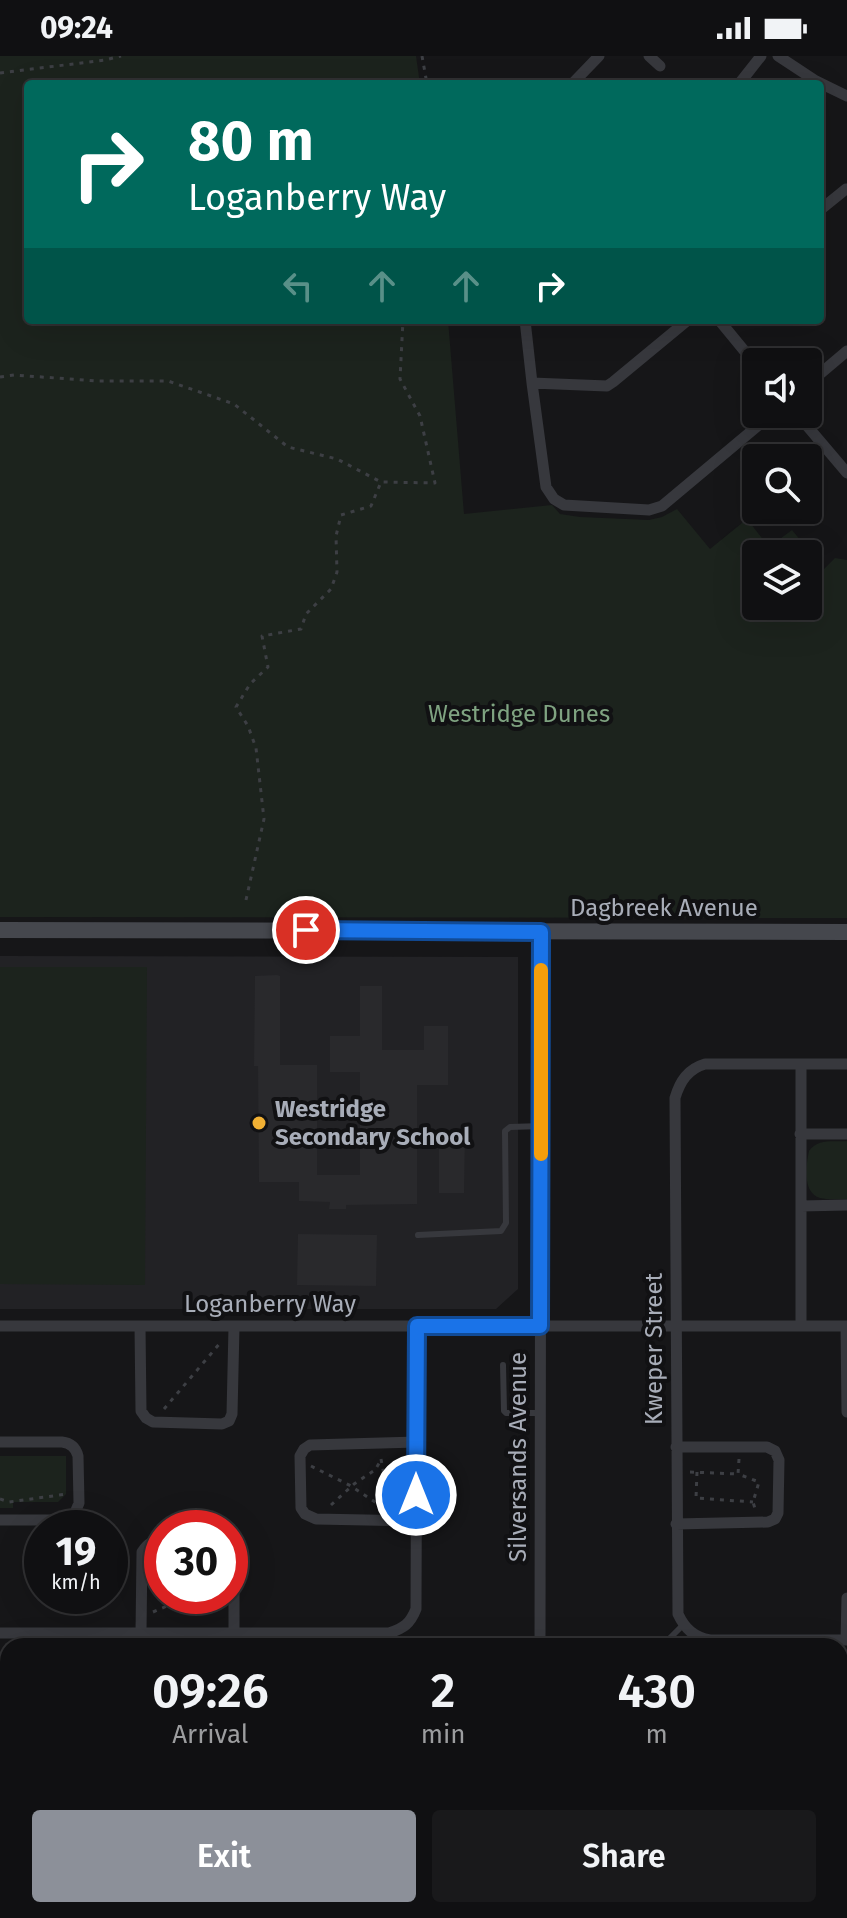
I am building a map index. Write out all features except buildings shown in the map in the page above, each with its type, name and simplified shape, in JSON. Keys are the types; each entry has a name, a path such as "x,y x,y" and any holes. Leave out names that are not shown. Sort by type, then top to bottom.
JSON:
{"street":[{"path":"576,80 599,56"},
{"path":"649,56 660,66"},
{"path":"743,80 761,56"},
{"path":"778,56 814,80"},
{"path":"824,85 847,96"},
{"path":"824,207 846,189"},
{"path":"525,324 546,487 554,499 564,505 649,510 662,506 755,428"},
{"path":"532,383 607,386 683,324"},
{"path":"722,324 742,348"},
{"path":"822,372 847,351"},
{"path":"809,428 847,473"},
{"name":"Dagbreek Avenue","path":"0,930 847,932"},
{"name":"Silversands Avenue","path":"540,1638 541,932"},
{"path":"801,1326 801,1064 847,1064"},
{"name":"Kweper Street","path":"683,1625 678,1614 676,1524 675,1098 686,1075 697,1066 801,1064"},
{"path":"800,1134 847,1134"},
{"path":"801,1206 847,1205"},
{"name":"Loganberry Way","path":"0,1326 847,1326"},
{"path":"140,1326 141,1411 146,1418 153,1422 222,1424 229,1421 232,1414 234,1327"},
{"path":"0,1633 389,1633 403,1629 416,1609 417,1326"},
{"path":"847,1326 847,1412"},
{"path":"0,1442 62,1442 73,1447 78,1456 79,1503 74,1515 63,1520 0,1520"},
{"path":"416,1521 316,1519 305,1514 301,1508 300,1456 310,1445 417,1442"},
{"path":"676,1447 767,1447 775,1451 779,1460 778,1513 775,1519 768,1522 676,1524"},
{"path":"141,1632 144,1548"},
{"path":"847,1598 847,1638"},
{"path":"234,1614 234,1632"},
{"path":"683,1625 702,1638"}],"lane":[{"path":"418,1235 501,1231 506,1223 505,1131 510,1127 542,1126"},
{"path":"503,1365 504,1411 540,1413"},
{"path":"670,1638 683,1625"}],"path":[{"path":"0,73 121,56"},
{"path":"422,56 426,80"},
{"path":"0,377 168,381 234,404 288,447 337,459 381,482 435,483 420,416 400,379 403,324"},
{"path":"246,900 264,819 256,748 248,726 236,707 250,684 268,667 262,636 301,629 306,614 331,589 337,572 336,536 341,515 371,506 381,482"},
{"path":"153,1422 234,1327"},
{"path":"300,1456 307,1464 351,1486 381,1507 386,1486 381,1443"},
{"path":"738,1474 739,1447"},
{"path":"316,1519 351,1486 375,1470 381,1460"},
{"path":"676,1472 738,1474 759,1482 753,1502 757,1513 768,1522"},
{"path":"697,1472 696,1498 753,1502"},
{"path":"0,1499 9,1502 70,1493 79,1503"}],"shaded area":[{"name":"Westridge Secondary School","path":"0,956 518,957 518,1289 496,1309 0,1309"}],"green space":[{"name":"Westridge Dunes","path":"0,56 416,56 419,80 24,80 24,324 448,324 464,514 552,505 560,514 649,520 677,509 710,549 742,523 751,524 764,540 742,540 742,620 822,620 822,567 824,569 835,558 847,560 847,918 0,917"},
{"name":"Westridge Dunes","path":"792,530 800,540 778,540"},
{"path":"0,967 147,967 145,1285 0,1284"},
{"path":"847,1141 847,1199 823,1199 814,1195 807,1178 809,1151 821,1142"},
{"path":"0,1456 66,1456 66,1494 58,1502 13,1502 13,1508 0,1508"}],"slow traffic":[{"path":"541,970 541,1154"}],"place":[{"name":"Westridge Secondary School","path":"259,1123"}],"route":[{"path":"306,930 541,932 540,1326 417,1326 416,1495"}]}
